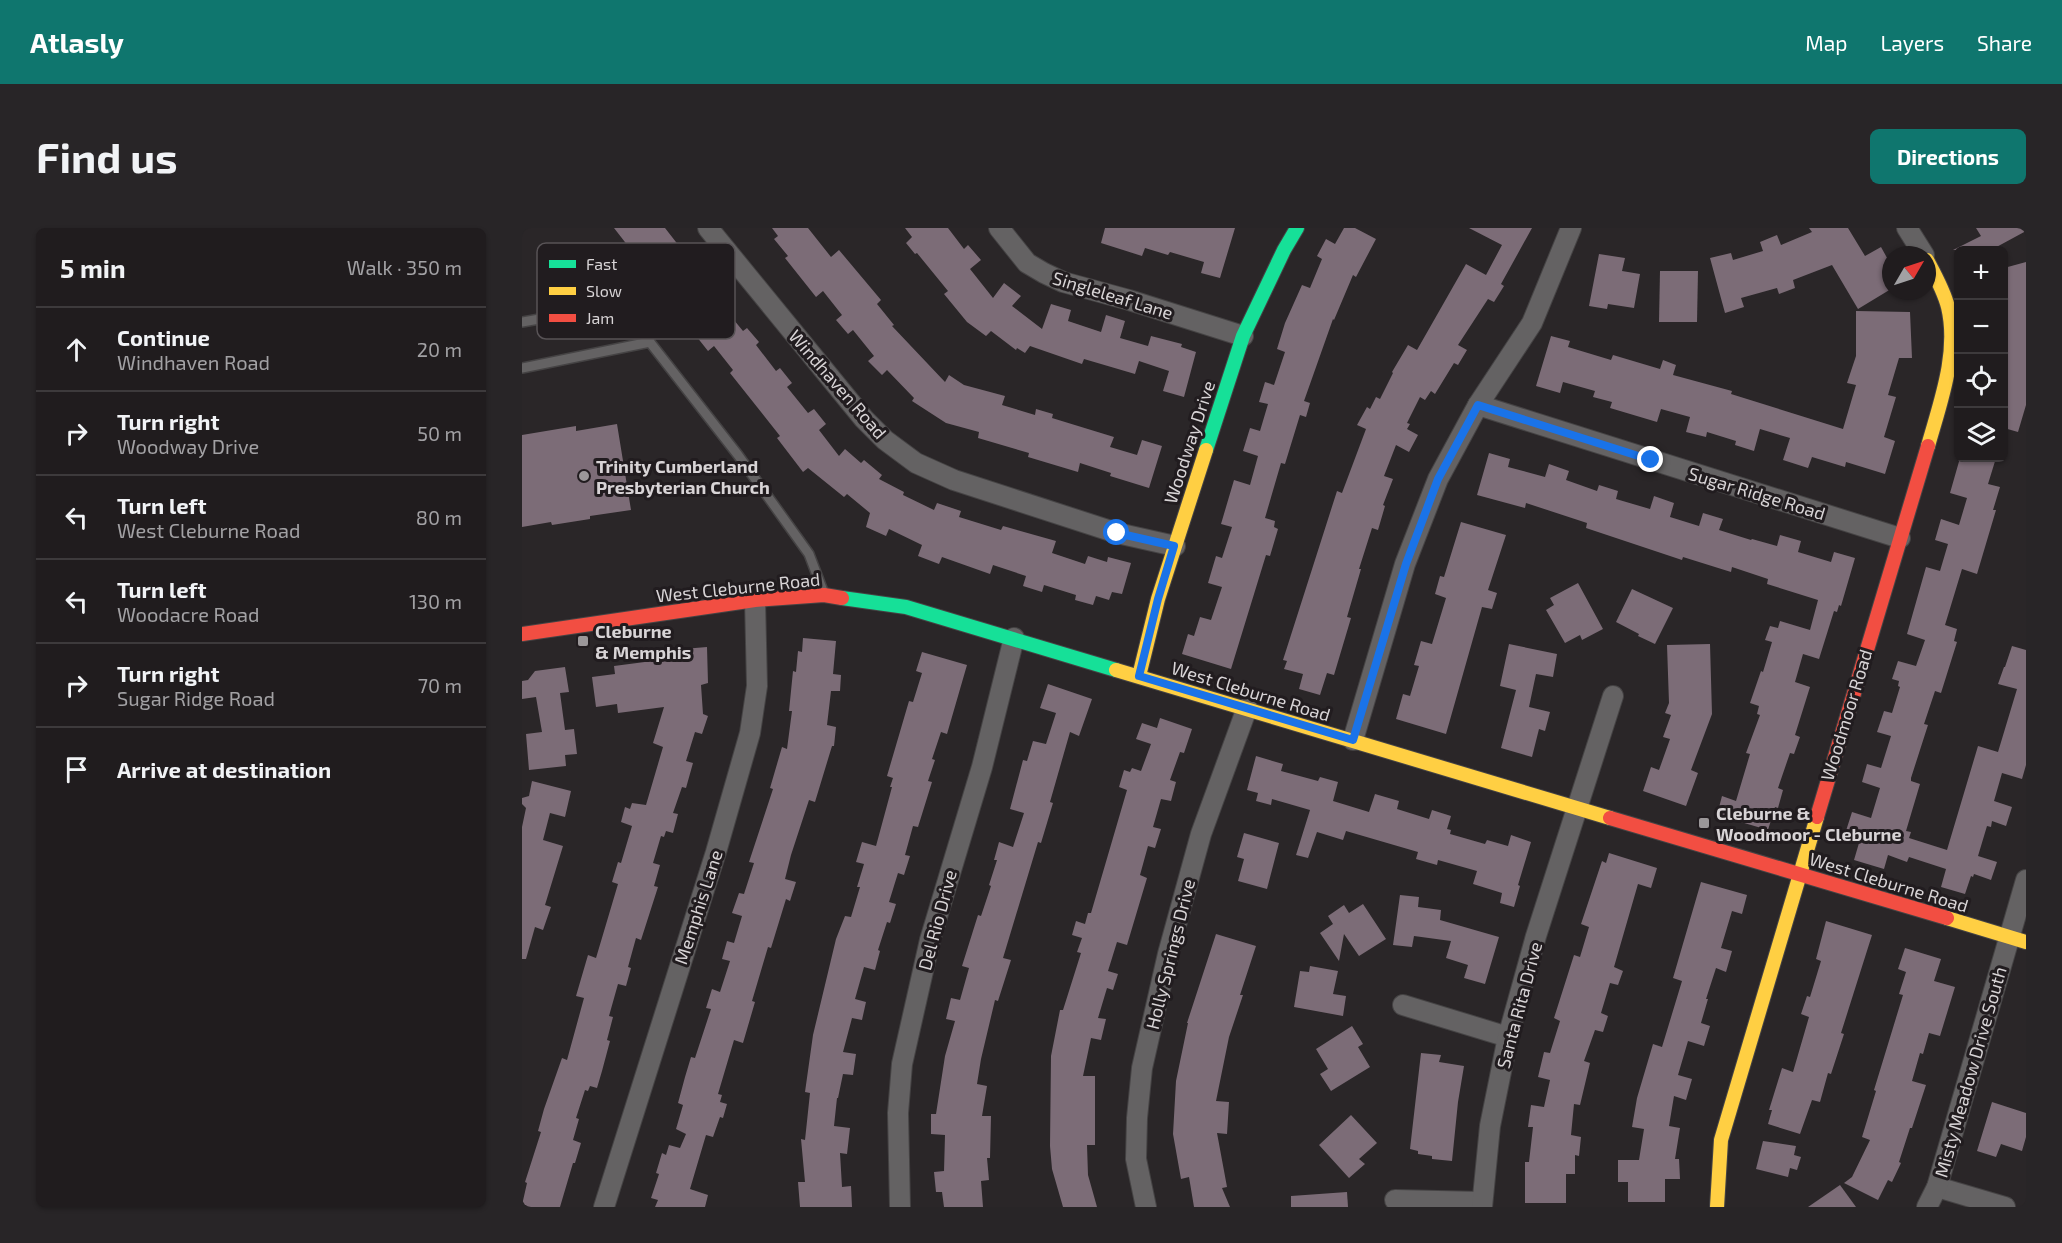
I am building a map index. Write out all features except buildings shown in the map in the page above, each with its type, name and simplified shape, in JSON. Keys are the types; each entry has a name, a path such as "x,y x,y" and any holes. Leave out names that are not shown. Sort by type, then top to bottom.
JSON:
{"street":[{"name":"Windhaven Road","path":"708,228 720,243"},
{"name":"Singleleaf Lane","path":"999,228 1027,262 1063,282 1243,336"},
{"name":"Woodway Drive","path":"1139,676 1174,546 1243,336 1297,228"},
{"path":"1353,740 1406,564 1438,479 1478,405 1532,323 1571,228"},
{"path":"1907,228 1918,246"},
{"name":"Windhaven Road","path":"735,261 864,420 885,440 916,463 954,480 1117,533 1174,546"},
{"name":"Woodmoor Road","path":"1717,1207 1721,1140 1943,394 1951,336 1948,309 1936,278"},
{"name":"Sugar Ridge Road","path":"1478,405 1900,538"},
{"name":"West Cleburne Road","path":"522,634 755,600 824,595 906,607 2018,939"},
{"name":"Memphis Lane","path":"604,1207 716,852 750,732 757,686 755,600"},
{"name":"Del Rio Drive","path":"900,1207 898,1113 902,1064 930,940 982,767 1014,638"},
{"name":"Santa Rita Drive","path":"1482,1205 1490,1126 1508,1037 1536,936 1613,696"},
{"name":"Holly Springs Drive","path":"1146,1207 1136,1158 1142,1068 1168,954 1202,834 1247,708"},
{"name":"Misty Meadow Drive South","path":"1927,1207 1937,1187 2018,939 2026,880"},
{"path":"1403,1005 1508,1037"},
{"path":"1937,1187 2005,1207"},
{"path":"1395,1200 1482,1205"}],"lane":[{"path":"522,322 537,319"},
{"path":"648,339 738,455 809,554 824,595"},
{"path":"522,368 650,342"}],"traffic: fast":[{"path":"1206,450 1243,336 1297,228"},
{"path":"842,598 906,607 1116,670"}],"traffic: slow":[{"path":"1928,446 1947,378 1951,342 1948,307 1936,277"},
{"path":"1139,676 1158,599 1206,450"},
{"path":"1116,670 1610,818"},
{"path":"1717,1207 1721,1140 1817,817"},
{"path":"1947,918 2026,942"}],"traffic: jam":[{"path":"1817,817 1928,446"},
{"path":"522,634 755,600 824,595 842,598"},
{"path":"1610,818 1947,918"}],"place":[{"name":"Trinity Cumberland Presbyterian Church","path":"584,476"},
{"name":"Cleburne & Memphis","path":"583,641"},
{"name":"Cleburne & Woodmoor - Cleburne","path":"1704,823"}],"route":[{"path":"1117,533 1174,546 1139,676 1353,740 1406,564 1438,479 1478,405 1651,460"}]}
